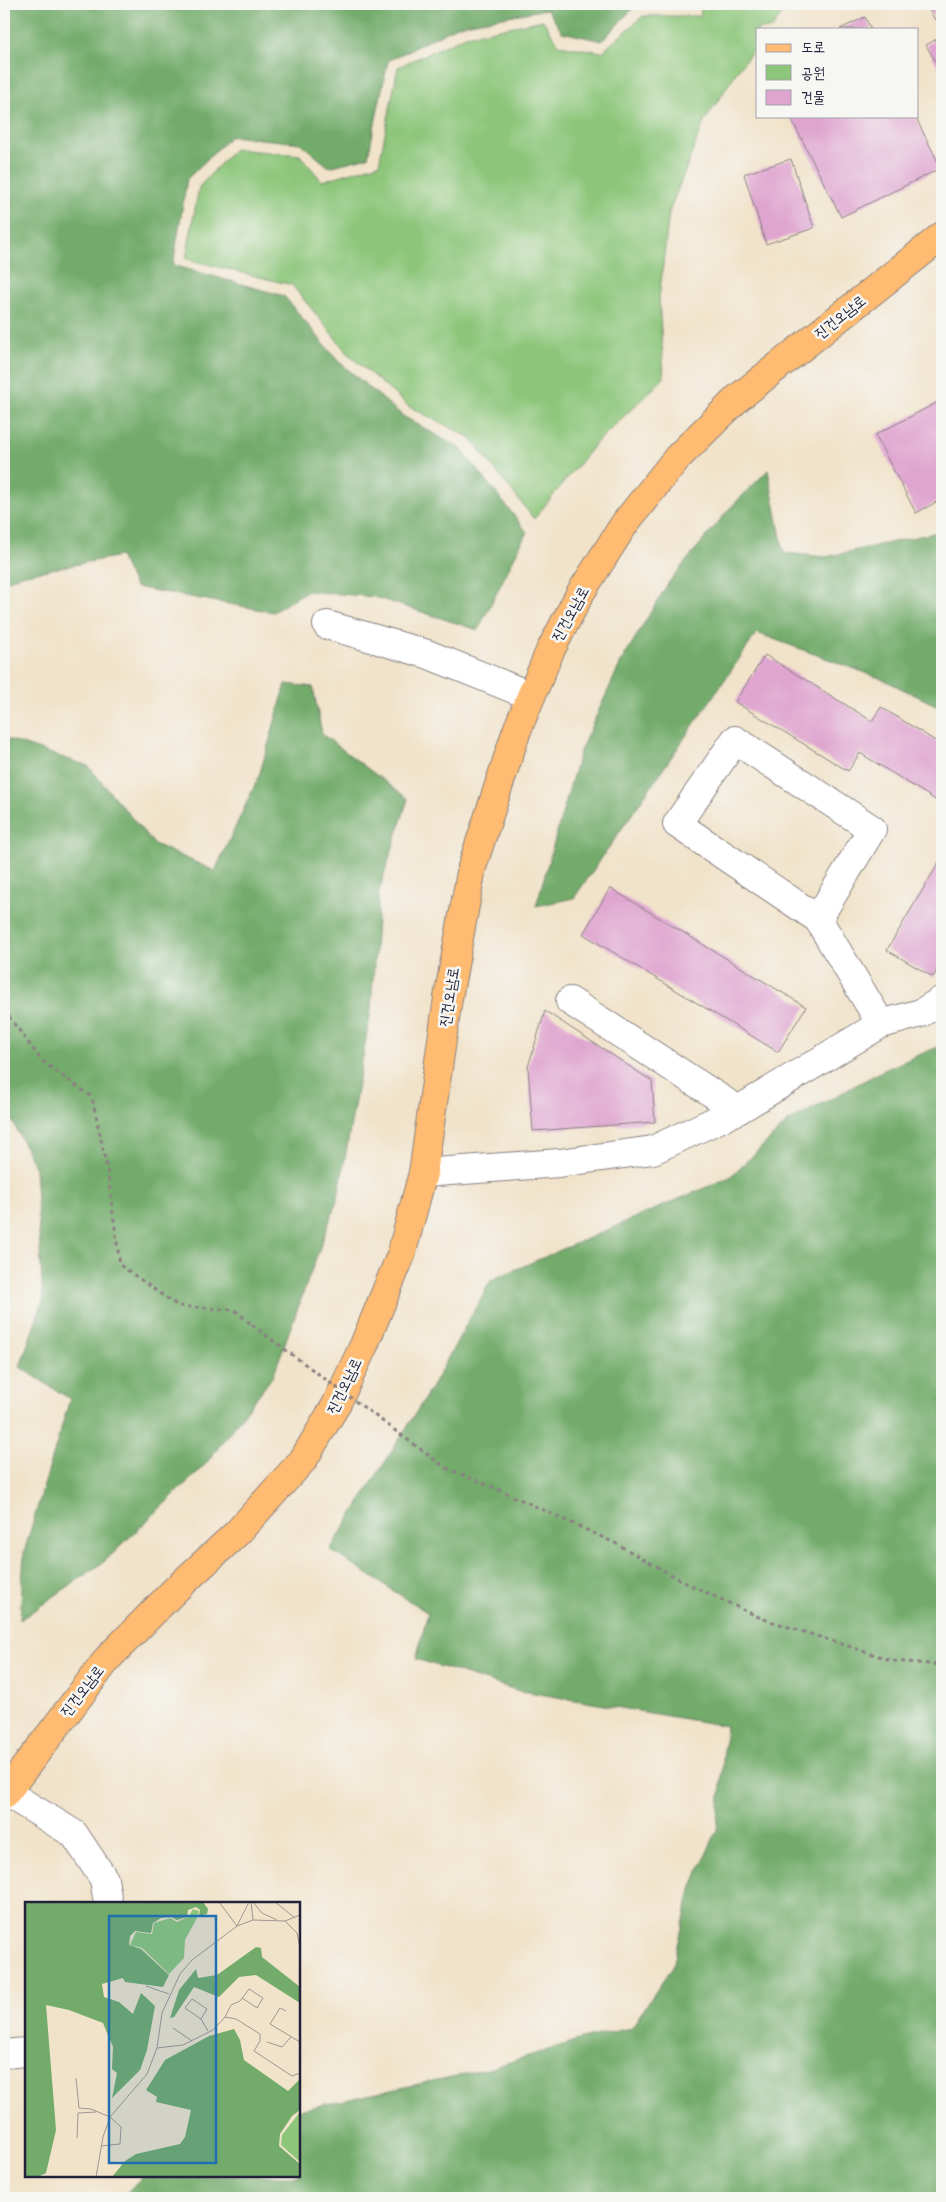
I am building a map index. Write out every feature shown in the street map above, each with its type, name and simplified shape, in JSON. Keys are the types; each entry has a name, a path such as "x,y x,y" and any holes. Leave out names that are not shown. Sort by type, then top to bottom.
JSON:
{"main road":[{"name":"진건오남로","path":"4,1792 109,1657 175,1590 237,1533 303,1460 336,1405 364,1345 401,1255 422,1173 448,998 472,867 517,730 550,651 581,592 625,522 677,458 738,398 942,236"}],"lane":[{"path":"327,625 427,654 531,696"},
{"path":"818,919 872,829 735,740 678,824 818,919 881,1024"},
{"path":"422,1173 559,1163 653,1150 738,1110 881,1024 921,1013 942,1000"},
{"path":"570,1001 738,1110"},
{"path":"4,1792 74,1834 104,1879 108,1902"},
{"path":"4,2054 25,2052"}],"path":[{"path":"4,1010 42,1060 92,1098 107,1168 120,1265 178,1306 235,1310 252,1325 446,1468 502,1491 615,1543 688,1584 761,1618 894,1662 942,1665"}],"green space":[{"path":"4,4 695,4 694,7 636,5 602,41 562,32 547,9 459,25 388,61 368,157 329,167 300,143 231,136 187,179 173,265 284,296 338,361 403,416 461,449 527,532 478,630 375,597 307,591 273,612 135,587 120,556 21,575 4,582"},
{"path":"702,4 788,4 773,28 756,28 756,47 740,67 704,122 669,212 659,299 664,378 595,444 534,519 469,437 408,406 349,355 292,285 186,259 199,187 234,149 300,155 322,181 379,164 398,67 466,36 543,20 559,45 602,52 643,16 700,16"},
{"path":"768,470 784,553 826,557 942,531 942,708 882,679 757,633 574,898 536,906 580,751 622,660 669,582 729,509"},
{"path":"286,684 313,687 322,734 408,799 379,891 371,1010 338,1198 273,1376 204,1466 105,1561 20,1620 24,1552 70,1399 20,1367 43,1300 35,1168 4,1103 4,738 88,766 154,844 215,871 259,776"},
{"path":"942,1045 942,2198 121,2198 142,2177 300,2177 300,2110 488,2069 581,2039 631,2028 673,1966 692,1886 717,1830 726,1726 516,1690 416,1659 428,1613 330,1550 433,1385 491,1280 730,1177 788,1122 884,1070"}],"building":[{"path":"926,4 942,4 942,17 935,20"},
{"path":"865,17 870,28 842,28"},
{"path":"942,36 942,73 926,45"},
{"path":"791,118 916,118 941,168 841,217"},
{"path":"791,159 814,228 766,244 744,174"},
{"path":"942,400 942,499 916,513 875,435"},
{"path":"765,655 872,721 881,707 942,745 942,804 860,753 848,771 735,702"},
{"path":"942,857 942,962 933,977 887,950"},
{"path":"610,888 806,1007 778,1052 583,934"},
{"path":"545,1011 652,1081 655,1122 533,1131 528,1067"}]}
